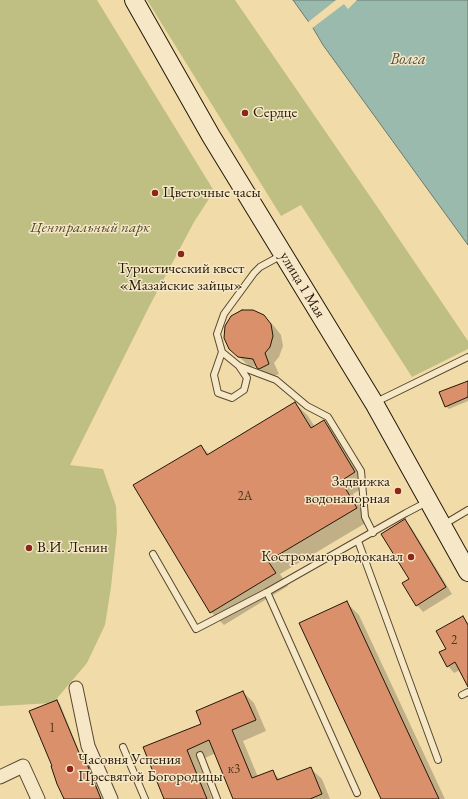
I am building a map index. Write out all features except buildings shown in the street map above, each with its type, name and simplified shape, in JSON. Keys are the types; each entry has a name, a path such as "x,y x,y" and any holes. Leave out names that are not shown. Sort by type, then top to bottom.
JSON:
{"street":[{"name":"улица 1 Мая","path":"134,0 211,136 374,403 468,572"},
{"path":"76,688 88,746 112,799"},
{"path":"0,777 23,766 38,799"}],"lane":[{"path":"222,352 239,366 247,378 244,390 232,398 218,393 214,375 222,352 217,334 224,314 254,273 260,267 283,254"},
{"path":"374,403 468,357"},
{"path":"239,366 276,380 307,406 328,417 361,472 365,517 373,532"},
{"path":"153,554 196,629 267,592 428,502"},
{"path":"442,526 468,510"},
{"path":"358,541 438,760"},
{"path":"267,592 357,793"},
{"path":"123,747 145,799"},
{"path":"200,755 217,799"}],"green space":[{"name":"Центральный парк","path":"0,0 97,0 214,191 194,222 150,305 70,465 103,469 116,506 117,532 105,625 87,663 53,703 0,706"},
{"path":"147,0 235,0 468,341 468,349 412,377 301,205 281,216"}],"water":[{"name":"Волга","path":"293,0 468,0 468,245 323,45"}],"pier":[{"path":"336,0 357,0 348,9 344,4 311,29 307,23"}],"place":[{"name":"Сердце","path":"245,113"},
{"name":"Цветочные часы","path":"155,193"},
{"name":"Туристический квест «Мазайские зайцы»","path":"181,254"},
{"name":"Задвижка водонапорная","path":"398,491"},
{"name":"В.И. Ленин","path":"29,548"},
{"name":"Костромагорводоканал","path":"411,557"},
{"name":"Часовня Успения Пресвятой Богородицы","path":"70,769"}]}
